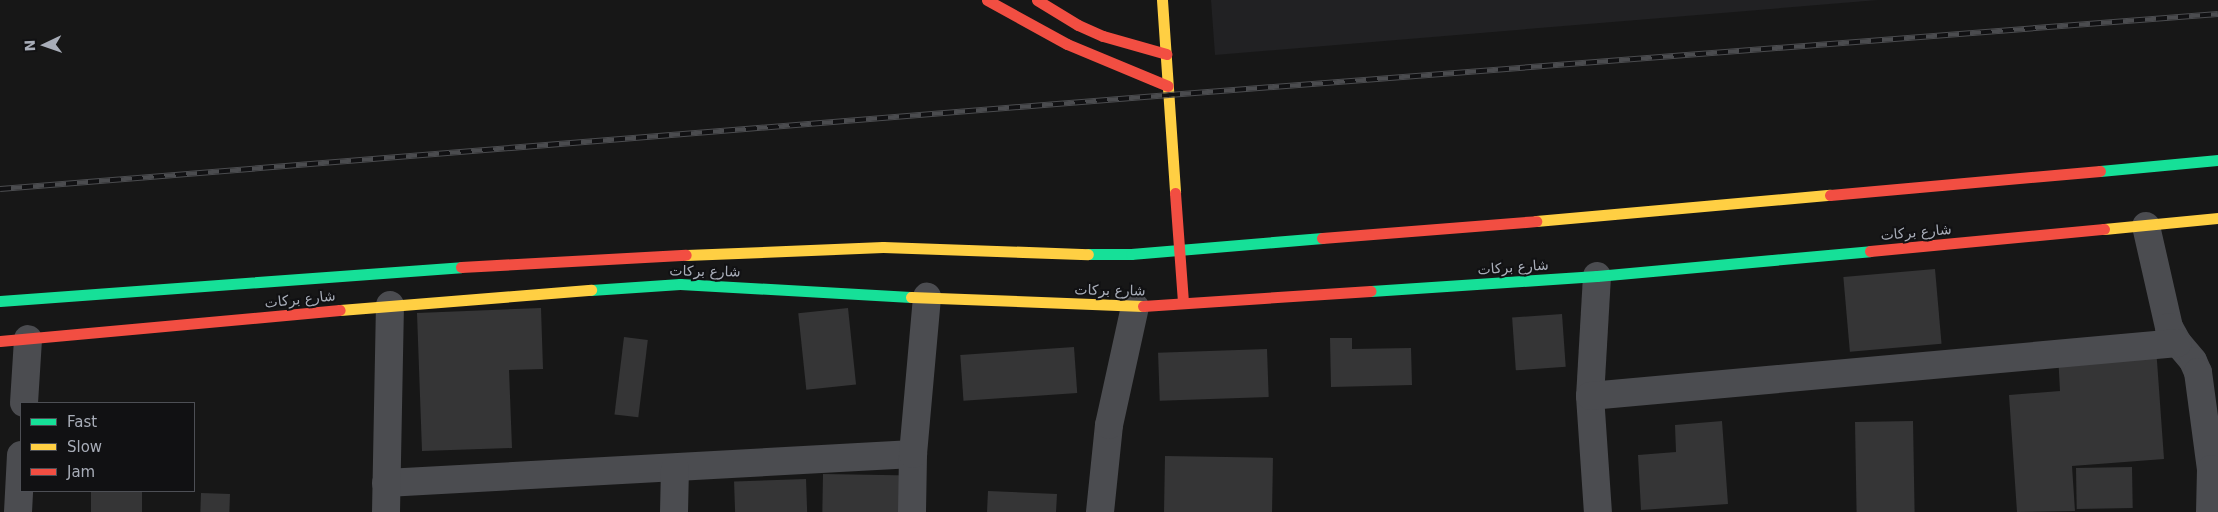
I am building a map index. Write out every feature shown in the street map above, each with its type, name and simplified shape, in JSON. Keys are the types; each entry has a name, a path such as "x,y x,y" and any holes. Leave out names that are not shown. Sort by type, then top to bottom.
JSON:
{"main road":[{"path":"987,0 1067,44 1168,86"},
{"path":"1037,0 1078,24 1104,36 1166,54"},
{"path":"1162,0 1183,303"},
{"name":"شارع بركات","path":"0,301 390,271 668,256 883,248 1131,254 1575,218 2218,160"},
{"name":"شارع بركات","path":"0,341 390,305 680,284 1016,303 1135,306 1597,276 2218,218"}],"street":[{"path":"2146,226 2169,327 2178,343 2193,361 2198,372 2211,469 2210,512"},
{"path":"1597,276 1590,396 1598,512"},
{"path":"912,512 913,454 927,297"},
{"path":"386,512 390,305"},
{"path":"1100,512 1109,425 1135,306"},
{"path":"24,402 28,339"},
{"path":"1590,396 2178,343"},
{"path":"386,483 675,469 791,460 913,454"},
{"path":"674,512 675,469"},
{"path":"18,512 20,474"}],"shaded area":[{"path":"1211,0 1878,0 1215,55"}],"building":[{"path":"1935,269 1942,344 1850,352 1843,277"},
{"path":"541,308 543,369 509,370 512,448 422,451 417,313"},
{"path":"848,308 856,385 806,390 798,313"},
{"path":"1562,314 1566,367 1516,370 1512,317"},
{"path":"624,337 648,340 638,417 614,414"},
{"path":"1330,338 1352,338 1352,349 1411,348 1412,385 1331,387"},
{"path":"1074,347 1077,393 963,401 960,355"},
{"path":"2156,347 2164,459 2072,466 2075,511 2017,512 2009,395 2060,391 2058,354"},
{"path":"1267,349 1269,397 1160,401 1158,353"},
{"path":"1722,421 1728,504 1641,510 1638,455 1676,452 1675,425"},
{"path":"1913,421 1915,512 1857,512 1855,422"},
{"path":"1165,456 1273,458 1272,512 1164,512"},
{"path":"2132,467 2133,508 2077,509 2076,468"},
{"path":"823,474 911,476 910,512 822,512"},
{"path":"806,479 807,512 735,512 734,482"},
{"path":"988,491 1057,494 1056,512 987,512"},
{"path":"91,492 142,492 142,512 91,512"},
{"path":"201,493 230,494 229,512 200,512"}],"railway":[{"path":"0,189 1169,95 2218,14"}],"traffic: fast":[{"path":"2100,171 2218,160"},
{"path":"1088,254 1131,254 1322,238"},
{"path":"1371,291 1597,276 1870,251"},
{"path":"0,301 461,267"},
{"path":"591,290 680,284 911,297"}],"traffic: slow":[{"path":"1162,0 1175,193"},
{"path":"1536,221 1830,195"},
{"path":"2104,229 2218,218"},
{"path":"686,255 883,247 1088,254"},
{"path":"340,310 591,290"},
{"path":"911,297 1143,306"}],"traffic: jam":[{"path":"987,0 1067,44 1168,86"},
{"path":"1037,0 1078,25 1103,36 1166,54"},
{"path":"1830,195 2100,171"},
{"path":"1175,193 1183,303"},
{"path":"1322,238 1536,221"},
{"path":"1870,251 2104,229"},
{"path":"461,267 686,255"},
{"path":"1143,306 1371,291"},
{"path":"0,341 340,310"}]}
